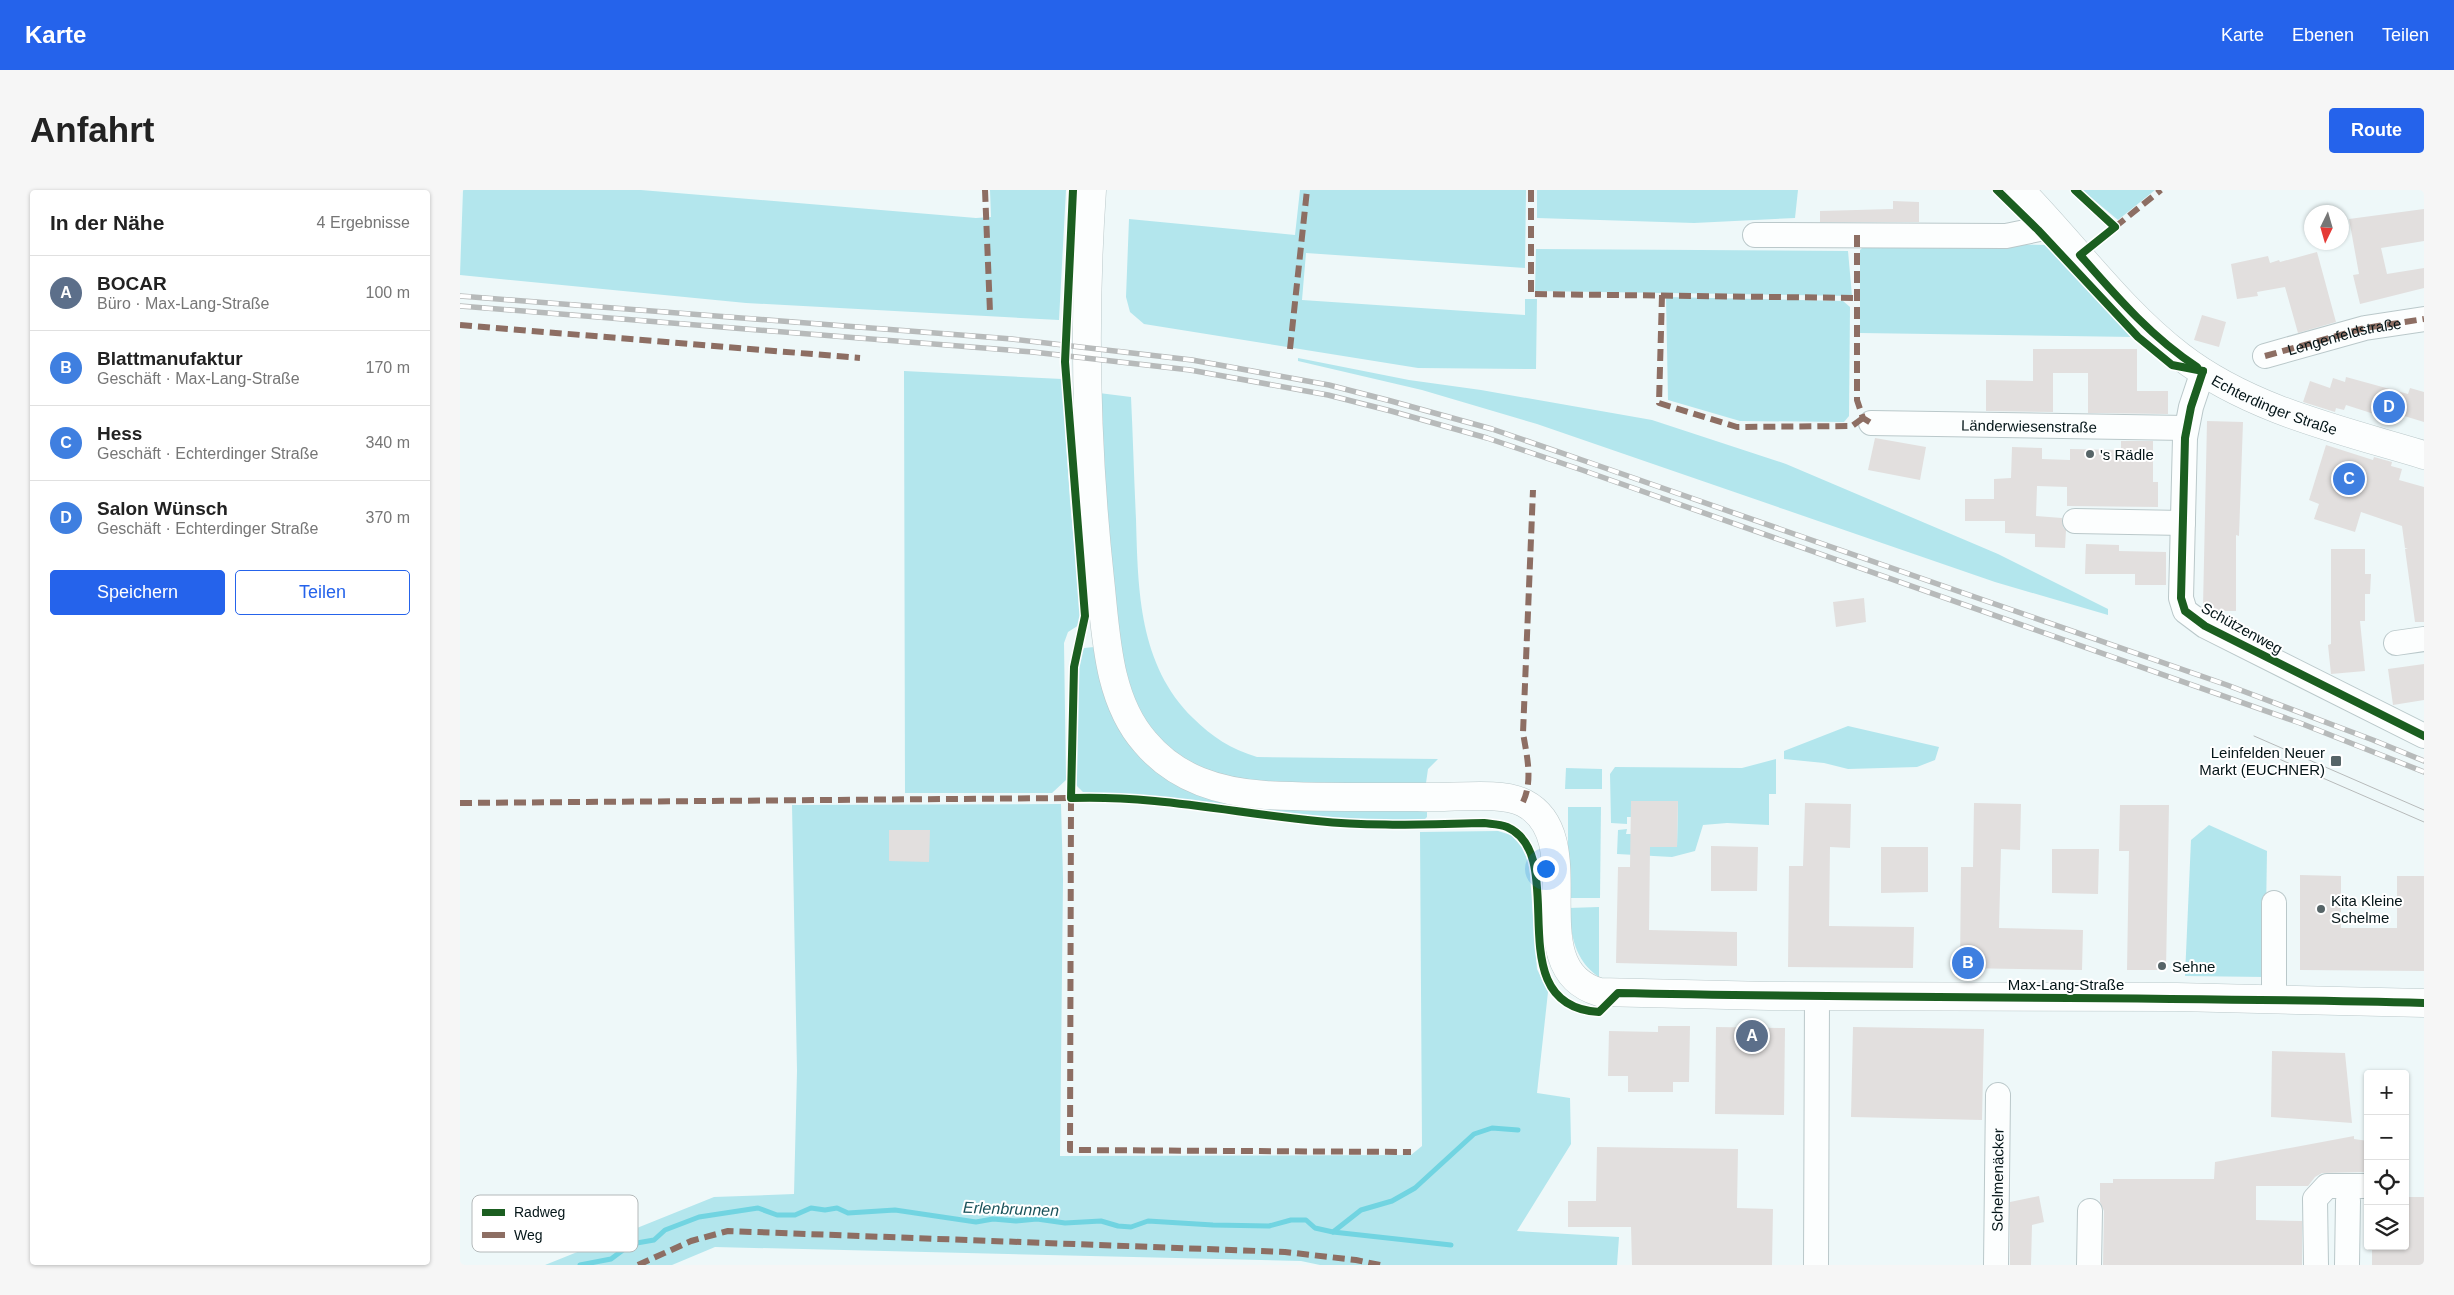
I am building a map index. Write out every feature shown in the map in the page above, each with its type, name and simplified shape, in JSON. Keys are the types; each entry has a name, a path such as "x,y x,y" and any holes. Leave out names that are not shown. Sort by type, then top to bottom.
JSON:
{"main road":[{"name":"Echterdinger Straße","path":"2020,190 2141,322 2182,357 2203,371 2286,413 2424,455"},
{"name":"Max-Lang-Straße","path":"1092,195 1086,366 1087,414 1098,563 1113,673 1124,709 1144,741 1159,757 1192,780 1224,790 1288,796 1484,797 1523,802 1536,812 1546,825 1555,853 1561,954 1567,969 1575,980 1586,988 1605,993 2274,999 2424,1003"}],"street":[{"path":"1756,235 2006,236 2054,226"},
{"name":"Lengenfeldstraße","path":"2266,356 2365,328 2424,319"},
{"name":"Schützenweg","path":"2203,371 2186,428 2181,598 2186,611 2191,617 2258,654 2424,736"},
{"name":"Länderwiesenstraße","path":"1871,424 2186,428"},
{"path":"2075,521 2183,523"},
{"path":"2396,643 2424,639"},
{"path":"2274,903 2274,999"},
{"path":"1816,1265 1817,996"},
{"name":"Schelmenäcker","path":"1996,1265 1998,1095"},
{"path":"2316,1265 2315,1199 2327,1186 2364,1186"},
{"path":"2347,1265 2348,1200"},
{"path":"2088,1265 2090,1212"}],"shaded area":[{"path":"463,190 641,190 976,218 991,217 990,190 1066,190 1059,320 746,303 460,275"},
{"path":"1300,190 1526,190 1525,268 1306,253 1302,300 1525,315 1525,299 1537,299 1536,369 1418,368 1144,324 1130,312 1126,297 1129,219 1295,235"},
{"path":"1537,190 1798,190 1795,218 1694,223 1537,218"},
{"path":"2082,190 2155,190 2118,220"},
{"path":"1868,242 2051,245 2134,337 1860,333 1860,250"},
{"path":"1536,249 1848,251 1852,296 1535,291"},
{"path":"1666,297 1843,301 1850,307 1849,416 1844,422 1740,421 1668,400"},
{"path":"1298,358 1409,380 1481,390 1652,420 1786,464 1998,554 2108,609 2108,615 1995,582 1537,424 1422,390 1298,361"},
{"path":"904,371 1062,379 1070,501 1081,612 1079,625 1068,632 1064,643 1066,780 1052,793 905,793"},
{"path":"1099,393 1131,397 1138,573 1141,600 1145,626 1152,651 1162,675 1175,697 1207,731 1222,742 1248,754 1257,757 1438,759 1428,769 1426,783 1372,788 1267,787 1193,767 1163,745 1143,719 1128,685 1111,586"},
{"path":"1094,647 1160,770 1370,806 1427,812 1427,817 1424,820 1332,820 1181,800 1083,792 1076,785 1078,654 1084,648"},
{"path":"1848,726 1939,747 1935,760 1917,767 1848,769 1824,763 1784,759 1784,751"},
{"path":"1776,759 1776,794 1769,794 1769,825 1727,823 1703,825 1695,851 1672,857 1617,854 1618,830 1627,829 1626,834 1631,834 1631,846 1677,847 1678,802 1632,801 1631,817 1627,817 1627,824 1611,823 1610,774 1615,767 1742,768"},
{"path":"1566,768 1602,769 1602,789 1565,789"},
{"path":"1061,804 1063,879 1060,1156 1411,1155 1422,1146 1420,832 1498,831 1511,835 1521,846 1529,862 1537,969 1548,992 1537,1093 1570,1098 1571,1144 1517,1231 1619,1237 1617,1265 1320,1265 1301,1261 715,1247 672,1265 545,1265 577,1252 638,1252 638,1228 714,1197 794,1194 797,1071 792,805"},
{"path":"1568,807 1601,807 1600,898 1568,898"},
{"path":"2209,825 2267,851 2265,977 2185,976 2191,840"},
{"path":"1599,907 1599,977 1584,963 1579,955 1573,938 1568,908"}],"building":[{"path":"1893,201 1919,202 1919,222 1820,222 1820,211 1893,209"},
{"path":"2424,209 2424,241 2381,248 2387,274 2424,268 2424,288 2360,304 2353,275 2359,274 2349,219"},
{"path":"2317,252 2336,322 2298,333 2285,287 2257,292 2258,296 2237,299 2231,264 2268,256 2270,263 2279,260 2280,262"},
{"path":"2202,315 2226,322 2219,347 2194,340"},
{"path":"2033,349 2137,349 2137,391 2168,391 2168,414 2088,413 2088,373 2053,373 2053,412 1986,411 1986,380 2033,381"},
{"path":"2346,377 2408,394 2410,388 2424,392 2424,422 2401,415 2399,422 2346,405 2344,410 2336,408 2335,412 2303,402 2310,381 2330,388 2333,378 2345,382"},
{"path":"2207,421 2243,422 2239,536 2236,535 2236,611 2208,611 2203,607"},
{"path":"1875,438 1926,447 1920,480 1868,470"},
{"path":"2121,441 2153,441 2153,482 2158,482 2158,507 2067,506 2067,487 2037,486 2036,516 2062,518 2063,527 2066,530 2065,548 2035,547 2035,534 2005,533 2005,521 1965,521 1965,499 1994,499 1994,479 2011,478 2012,447 2042,448 2042,459 2070,460 2070,449 2121,450"},
{"path":"2326,445 2373,460 2374,457 2392,462 2391,466 2402,469 2399,480 2424,487 2424,622 2415,622 2405,549 2408,549 2405,548 2402,526 2361,512 2355,532 2314,519 2319,504 2309,500"},
{"path":"2086,544 2119,545 2119,551 2166,552 2166,585 2135,585 2135,574 2085,574"},
{"path":"2331,549 2365,549 2365,574 2371,574 2370,594 2365,594 2365,621 2360,621 2365,671 2331,674 2328,645 2331,644"},
{"path":"1864,598 1866,622 1836,627 1833,602"},
{"path":"2424,664 2424,700 2393,705 2388,669"},
{"path":"1631,801 1678,801 1677,847 1650,847 1649,930 1737,932 1737,966 1616,963 1618,867 1630,867"},
{"path":"1805,803 1851,804 1850,848 1830,847 1829,926 1914,927 1913,968 1788,967 1789,866 1803,866"},
{"path":"1974,803 2021,804 2020,850 2001,849 1999,928 2083,930 2082,970 1960,968 1961,867 1973,867"},
{"path":"2120,805 2169,805 2166,970 2127,970 2129,851 2119,851"},
{"path":"889,830 930,830 929,862 889,861"},
{"path":"1711,846 1758,847 1757,891 1711,891"},
{"path":"1881,847 1928,847 1928,892 1881,893"},
{"path":"2052,849 2099,849 2098,894 2052,893"},
{"name":"Kita Kleine Schelme","path":"2300,875 2341,876 2341,928 2397,928 2397,876 2424,876 2424,971 2300,970"},
{"path":"1658,1026 1690,1026 1689,1082 1673,1082 1673,1092 1628,1092 1628,1076 1608,1076 1609,1031 1658,1032"},
{"path":"1716,1027 1785,1028 1784,1115 1715,1114"},
{"path":"1853,1027 1984,1029 1982,1120 1851,1117"},
{"path":"2272,1051 2345,1053 2352,1123 2271,1117"},
{"path":"2354,1136 2354,1139 2364,1140 2364,1172 2322,1173 2315,1177 2308,1186 2256,1186 2256,1220 2302,1221 2302,1265 2103,1265 2104,1211 2100,1202 2100,1183 2113,1183 2113,1179 2214,1179 2215,1162"},
{"path":"1597,1147 1738,1149 1737,1208 1773,1209 1772,1265 1632,1265 1631,1227 1568,1227 1568,1201 1596,1201"},
{"path":"2039,1196 2044,1222 2032,1225 2031,1265 2010,1265 2010,1202"},
{"path":"2409,1197 2424,1197 2424,1265 2372,1265 2372,1250 2409,1250"}],"waterway":[{"path":"1333,1232 1361,1210 1392,1201 1415,1188 1474,1134 1492,1128 1518,1130"},
{"name":"Erlenbrunnen","path":"638,1243 654,1240 665,1230 699,1217 758,1208 777,1215 795,1215 811,1208 825,1210 837,1208 848,1213 895,1210 976,1222 993,1219 1016,1221 1037,1219 1065,1223 1101,1221 1118,1226 1131,1227 1148,1221 1269,1226 1291,1220 1306,1220 1315,1228 1333,1232 1451,1245"},
{"name":"Erlenbrunnen","path":"580,1265 611,1259 620,1252"}],"tram line":[{"path":"2254,736 2424,810"},
{"path":"2256,749 2424,822"}],"railway":[{"path":"460,296 1012,339 1192,360 1329,385 1492,429 2227,685 2424,761"},
{"path":"460,306 1033,352 1190,370 1328,395 1487,438 1582,470 2300,723 2424,772"}],"marked path":[{"path":"985,190 990,312"},
{"path":"1290,349 1307,190"},
{"path":"1531,190 1531,294 1857,298"},
{"path":"2115,227 2161,190"},
{"path":"1857,235 1857,400 1863,418 1871,423"},
{"path":"1662,295 1659,403 1737,427 1852,426 1863,418"},
{"path":"2265,356 2365,328 2424,319"},
{"path":"460,325 860,358"},
{"path":"1523,802 1528,786 1527,759 1523,733 1533,490"},
{"path":"460,803 1071,798 1070,1150 1411,1152"},
{"path":"638,1265 691,1241 728,1231 1285,1252 1356,1260 1380,1265"}],"cycle path":[{"path":"1073,190 1065,362 1085,616 1074,667 1071,798 1133,799 1338,823 1400,825 1484,823 1507,827 1526,843 1535,867 1542,958 1550,985 1568,1004 1599,1012 1618,993 2424,1003"},
{"path":"1997,190 2038,230 2138,337 2172,365 2203,371"},
{"path":"2075,190 2115,227 2080,255 2149,329 2164,343 2197,367"},
{"path":"2203,371 2191,407 2185,438 2181,598 2185,611 2205,626 2424,736"}],"place":[{"name":"Salon Wünsch","path":"2389,407"},
{"name":"'s Rädle","path":"2090,454"},
{"name":"Hess","path":"2349,479"},
{"name":"Leinfelden Neuer Markt (EUCHNER)","path":"2336,761"},
{"name":"Kita Kleine Schelme","path":"2321,909"},
{"name":"Blattmanufaktur","path":"1968,963"},
{"name":"Sehne","path":"2162,966"},
{"name":"BOCAR","path":"1752,1036"}]}
